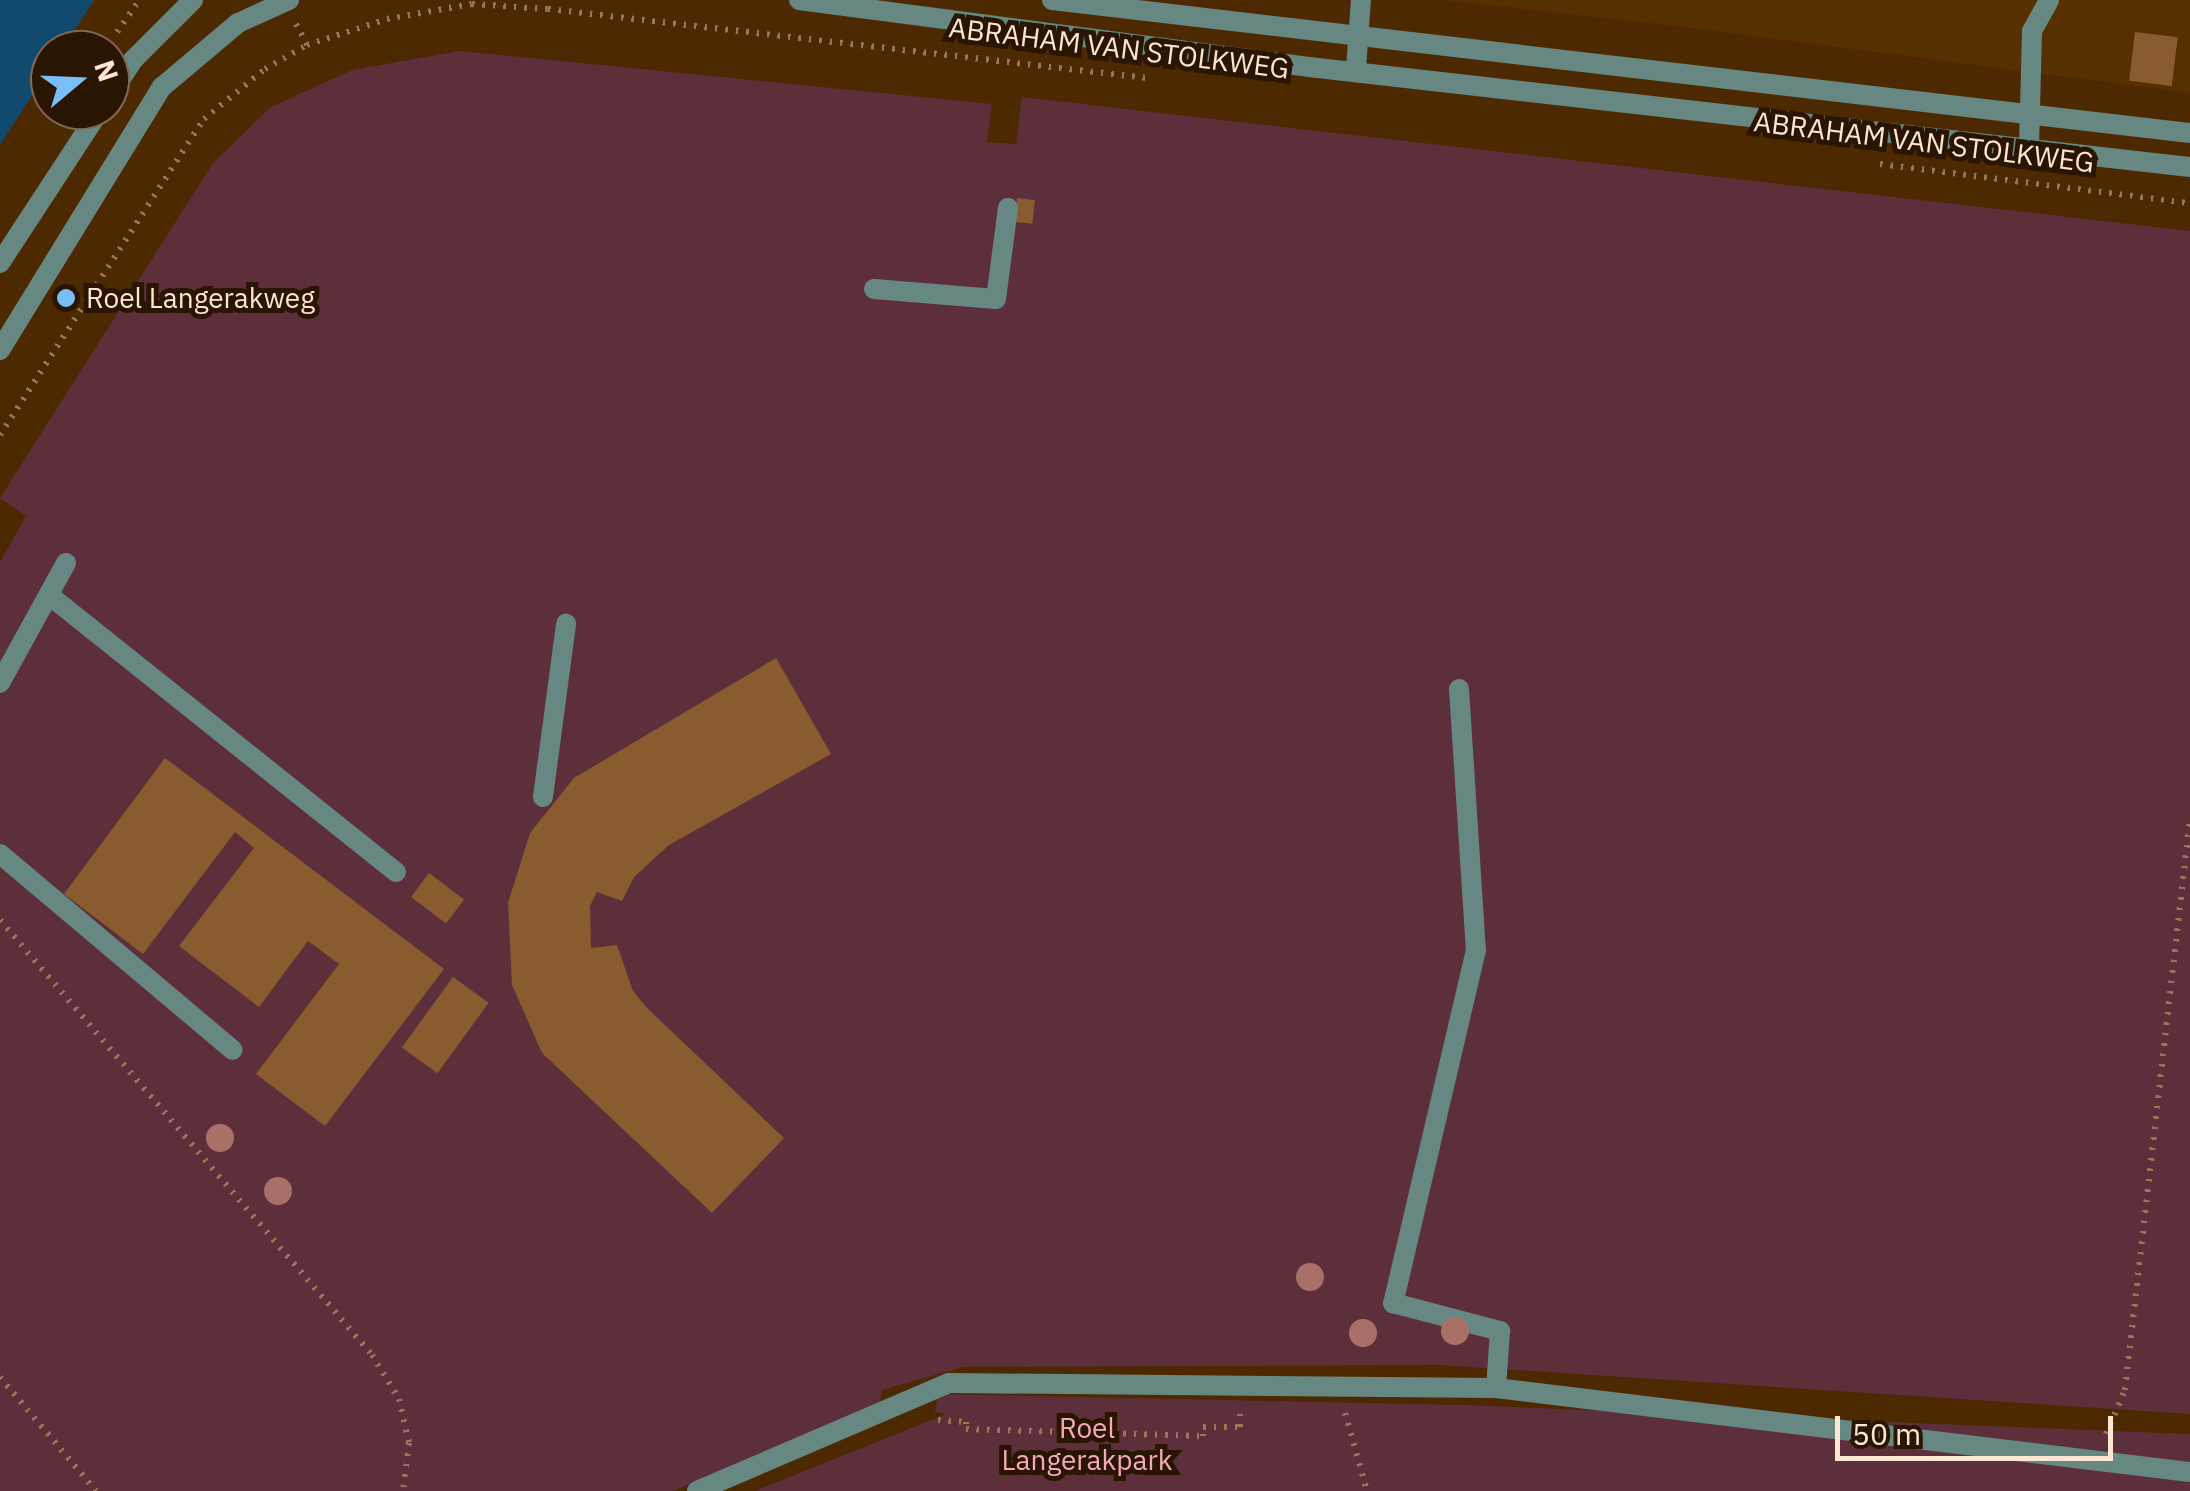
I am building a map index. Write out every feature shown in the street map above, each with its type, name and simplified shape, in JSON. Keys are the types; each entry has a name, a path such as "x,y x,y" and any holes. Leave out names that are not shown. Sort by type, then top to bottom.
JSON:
{"street":[{"path":"130,65 192,0"},
{"path":"0,350 162,87 238,23 289,0"},
{"name":"ABRAHAM VAN STOLKWEG","path":"798,0 2190,167"},
{"name":"ABRAHAM VAN STOLKWEG","path":"1052,0 2190,132"},
{"path":"1356,69 1360,0"},
{"name":"ABRAHAM VAN STOLKWEG","path":"2029,147 2032,31 2049,0"},
{"path":"0,263 87,130"},
{"path":"874,289 996,299 1008,208"},
{"path":"0,682 66,563"},
{"path":"44,603 396,872"},
{"path":"542,797 566,624"},
{"path":"1458,689 1476,950 1394,1303 1500,1332 1496,1388"},
{"path":"0,854 233,1050"},
{"path":"697,1491 949,1383 1240,1382 1338,1388 1496,1388 2190,1472"}],"path":[{"path":"119,30 138,0"},
{"name":"ABRAHAM VAN STOLKWEG","path":"0,435 204,119 265,68 306,46 387,19 472,4 548,9 1160,80"},
{"name":"ABRAHAM VAN STOLKWEG","path":"1872,163 2190,203"},
{"path":"2095,1461 2125,1390 2190,818"},
{"path":"0,920 372,1355 399,1399 408,1444 403,1491"},
{"path":"0,1377 96,1491"},
{"path":"928,1420 966,1422 966,1429 1203,1436 1203,1426 1240,1427 1240,1382"},
{"path":"1338,1388 1367,1491"}],"shaded area":[{"path":"1442,0 2190,0 2190,93 1676,26"}],"green space":[{"path":"460,51 992,104 987,142 1016,144 1022,97 2190,231 2190,1414 1438,1365 964,1367 882,1390 880,1405 673,1491 0,1491 0,562 26,516 0,498 213,163 271,107 352,70"},
{"name":"Roel Langerakpark","path":"938,1394 1463,1405 2190,1434 2190,1491 755,1491 946,1414 935,1412"}],"water":[{"path":"0,0 94,0 75,30 30,30 30,99 0,145"}],"building":[{"path":"2135,32 2178,37 2172,86 2129,81"},
{"path":"1017,198 1035,200 1032,224 1014,222"},
{"path":"776,658 831,754 669,845 634,877 622,901 597,892 590,906 591,948 617,945 633,991 648,1009 784,1138 712,1213 542,1053 512,985 508,903 530,833 574,778"},
{"path":"165,758 444,969 325,1126 256,1074 339,964 308,941 259,1007 179,946 254,848 235,832 143,954 64,894"},
{"path":"429,873 464,899 446,923 411,897"},
{"path":"453,977 489,1003 437,1073 402,1047"}],"place":[{"name":"Roel Langerakweg","path":"66,298"}]}
